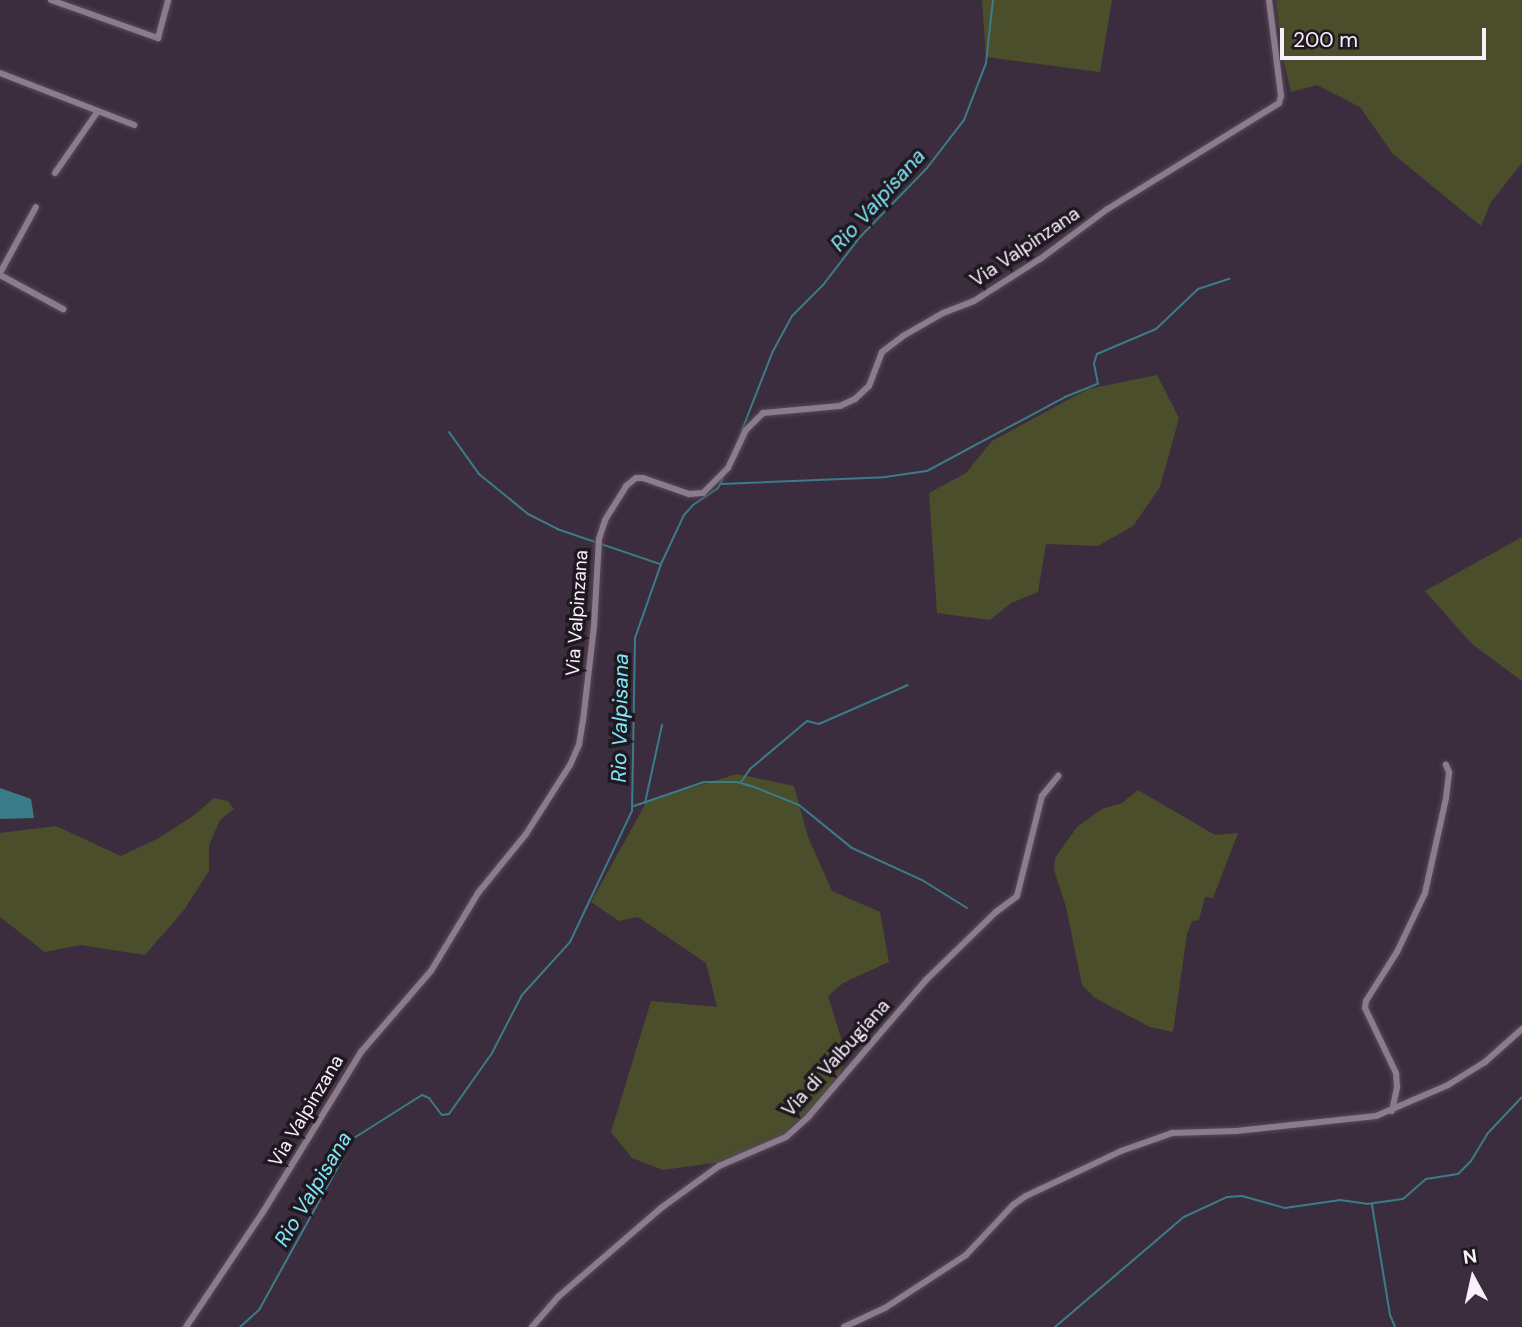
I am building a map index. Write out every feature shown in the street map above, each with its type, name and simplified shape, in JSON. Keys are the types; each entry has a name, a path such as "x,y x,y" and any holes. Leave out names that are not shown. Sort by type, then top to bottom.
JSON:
{"street":[{"path":"51,0 158,38 168,0"},
{"name":"Via Valpinzana","path":"186,1327 263,1212 361,1052 431,971 478,893 526,834 570,765 579,744 585,708 594,626 599,539 605,520 626,486 636,478 643,478 688,494 703,493 728,468 746,430 763,413 839,407 855,399 869,386 882,352 903,336 943,313 974,301 1040,259 1106,210 1279,103 1281,96 1269,0"},
{"path":"0,73 134,125"},
{"path":"55,173 98,111"},
{"path":"36,207 0,274 64,309"},
{"path":"1392,1111 1397,1087 1396,1073 1364,1008 1397,952 1425,893 1446,798 1449,772 1446,765"},
{"name":"Via di Valbugiana","path":"532,1327 558,1297 661,1208 719,1166 786,1137 809,1116 926,980 996,912 1017,896 1042,796 1058,776"},
{"path":"844,1327 885,1308 966,1255 1013,1205 1026,1196 1121,1151 1167,1133 1236,1130 1352,1119 1392,1111 1448,1085 1485,1062 1522,1029"}],"green space":[{"path":"982,0 1112,0 1100,72 986,57"},
{"path":"1276,0 1522,0 1522,163 1491,202 1481,226 1393,154 1360,107 1317,85 1291,92 1282,55"},
{"path":"1157,375 1179,418 1160,487 1133,526 1098,546 1046,544 1038,592 1011,603 990,620 937,613 929,493 966,473 992,441 1088,389"},
{"path":"1522,537 1522,681 1472,644 1425,591"},
{"path":"737,774 794,786 808,837 832,891 880,912 889,962 843,983 828,996 846,1054 835,1089 782,1135 721,1162 663,1170 632,1158 611,1132 651,1001 717,1007 706,963 638,917 619,921 591,902 647,801"},
{"path":"1138,790 1215,835 1238,833 1213,898 1205,897 1199,920 1192,921 1187,934 1173,1032 1150,1027 1095,998 1082,985 1066,907 1054,870 1055,858 1077,827 1102,809 1122,803"},
{"path":"214,798 228,801 234,809 220,820 209,845 209,871 184,910 145,955 80,945 45,952 0,917 0,833 56,826 121,856 159,838 193,816"}],"water":[{"path":"0,788 31,799 34,818 0,819"}],"waterway":[{"name":"Rio Valpisana","path":"737,443 772,353 792,316 823,285 860,237 927,168 964,120 986,63 993,0"},
{"path":"721,484 885,477 927,471 1065,397 1098,384 1094,363 1097,354 1156,329 1198,289 1229,279"},
{"path":"449,432 479,474 528,514 557,529 660,564"},
{"name":"Rio Valpisana","path":"240,1327 259,1310 354,1138 422,1095 429,1098 442,1115 449,1114 492,1053 522,995 570,942 632,811 635,638 661,564 684,515 693,505 718,488 723,478"},
{"path":"741,782 750,769 807,721 819,724 908,685"},
{"path":"645,803 662,725"},
{"path":"634,806 704,782 737,782 754,787 799,805 852,848 922,880 967,908"},
{"path":"1055,1327 1184,1217 1227,1197 1242,1196 1285,1208 1340,1200 1367,1204 1403,1199 1426,1179 1458,1174 1471,1161 1487,1134 1522,1097"},
{"path":"1372,1205 1390,1315 1395,1327"}]}
